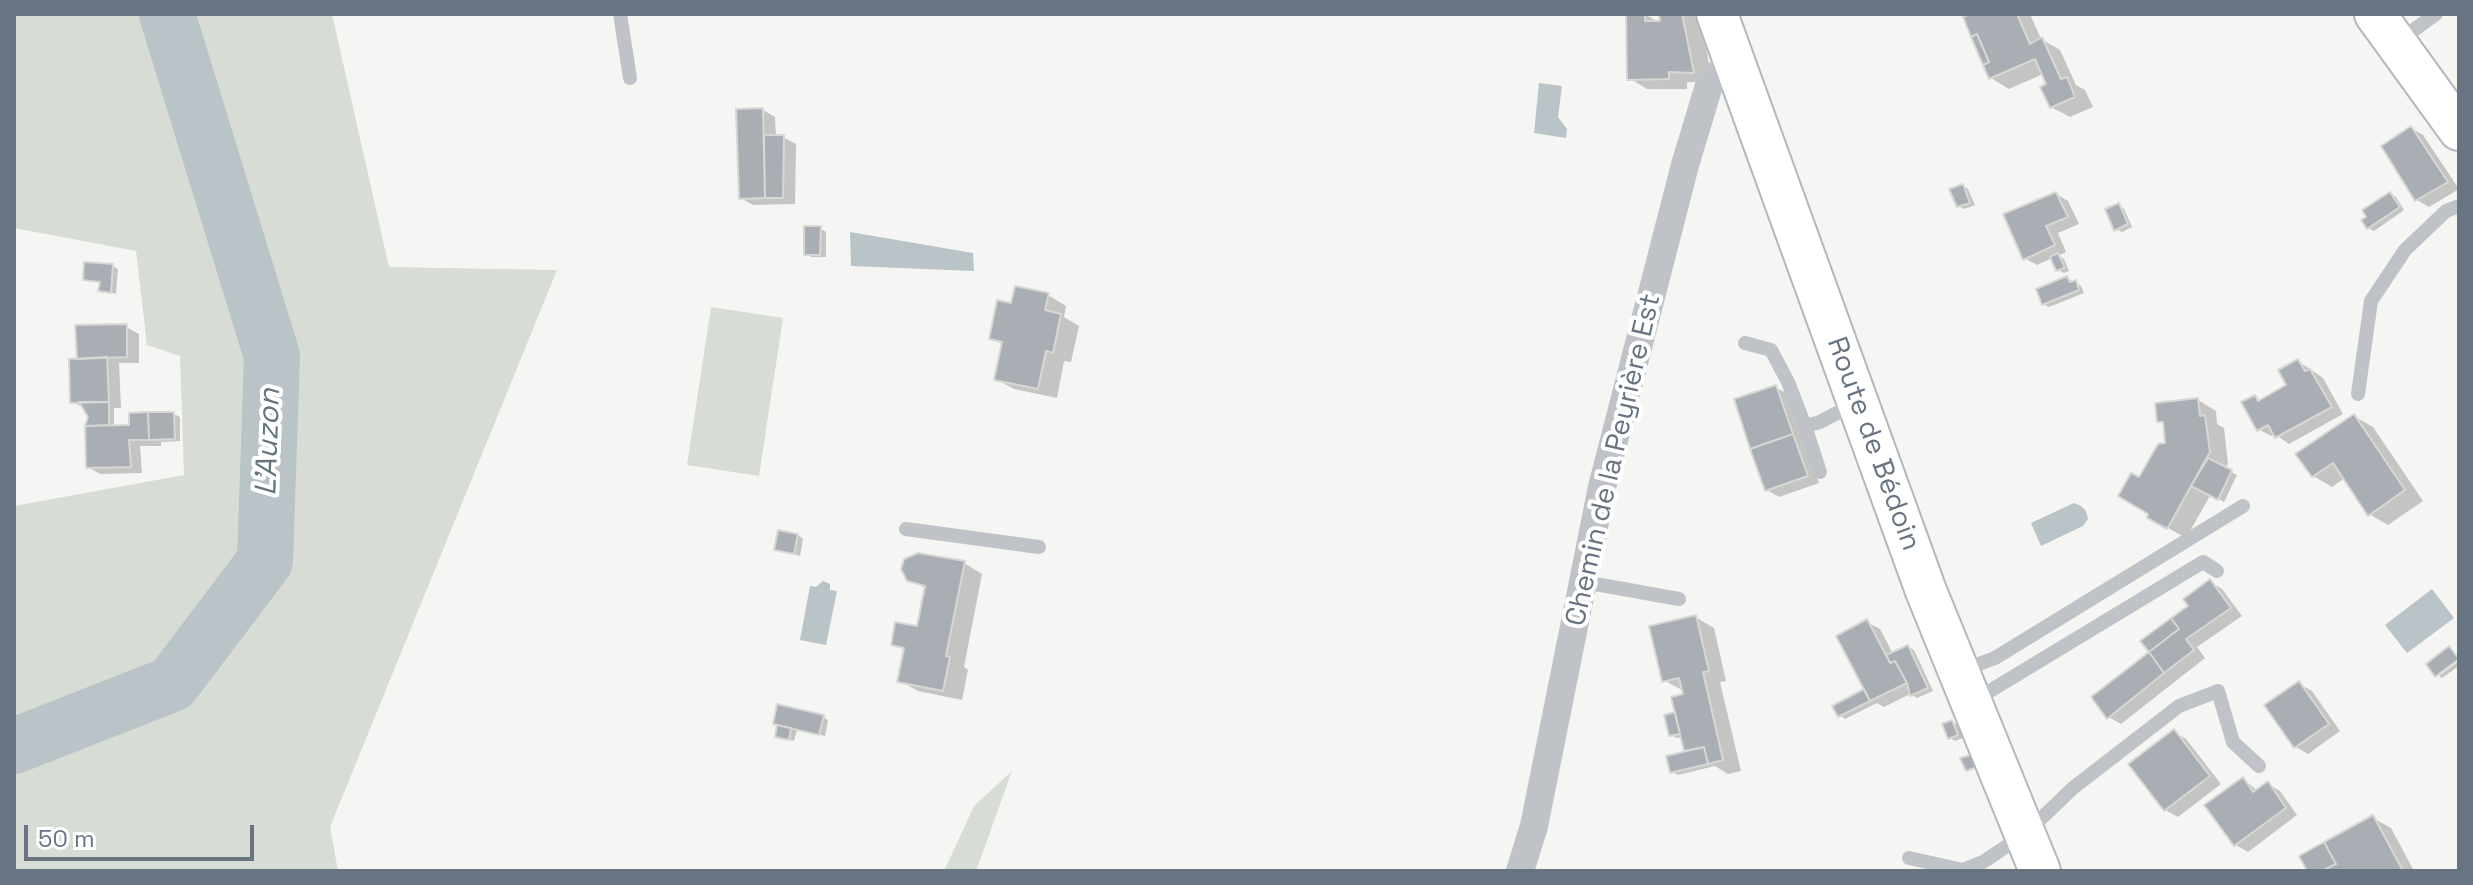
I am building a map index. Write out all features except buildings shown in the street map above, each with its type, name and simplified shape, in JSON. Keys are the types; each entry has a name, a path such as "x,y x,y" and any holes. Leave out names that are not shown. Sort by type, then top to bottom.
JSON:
{"main road":[{"name":"Route de Bédoin","path":"1717,14 1926,591 2040,871"},
{"path":"2385,29 2459,130"}],"street":[{"name":"Chemin de la Peyrière Est","path":"1520,871 1534,826 1602,487 1698,120 1710,82 1735,64"}],"lane":[{"path":"620,14 630,78"},
{"path":"2385,29 2436,14"},
{"path":"2358,394 2371,301 2405,250 2446,211 2459,206"},
{"path":"1745,343 1771,350 1788,382 1820,472"},
{"path":"1805,426 1820,422 1858,402"},
{"path":"1965,687 1995,658 2243,506"},
{"path":"906,529 1039,547"},
{"path":"1965,687 2203,562 2217,571"},
{"path":"1584,582 1679,599"},
{"path":"1909,858 1963,870 1983,862 2025,834 2073,788 2179,706 2218,691 2233,742 2259,766"}],"shaded area":[{"path":"14,14 332,14 389,267 557,270 330,827 338,871 14,871 14,506 184,475 180,356 147,345 136,251 14,228"},
{"path":"1539,83 1562,86 1558,117 1567,129 1566,138 1534,133"},
{"path":"850,232 973,253 974,271 851,266"},
{"path":"711,307 783,318 759,476 687,465"},
{"path":"2074,503 2086,513 2088,519 2083,526 2041,546 2031,523"},
{"path":"823,581 830,584 830,590 837,591 826,645 800,640 810,586 816,587"},
{"path":"2432,589 2454,618 2407,653 2385,625"},
{"path":"1012,771 976,871 944,871 974,806"}],"waterway":[{"name":"L'Auzon","path":"14,746 172,684 265,561 272,356 167,14"}]}
